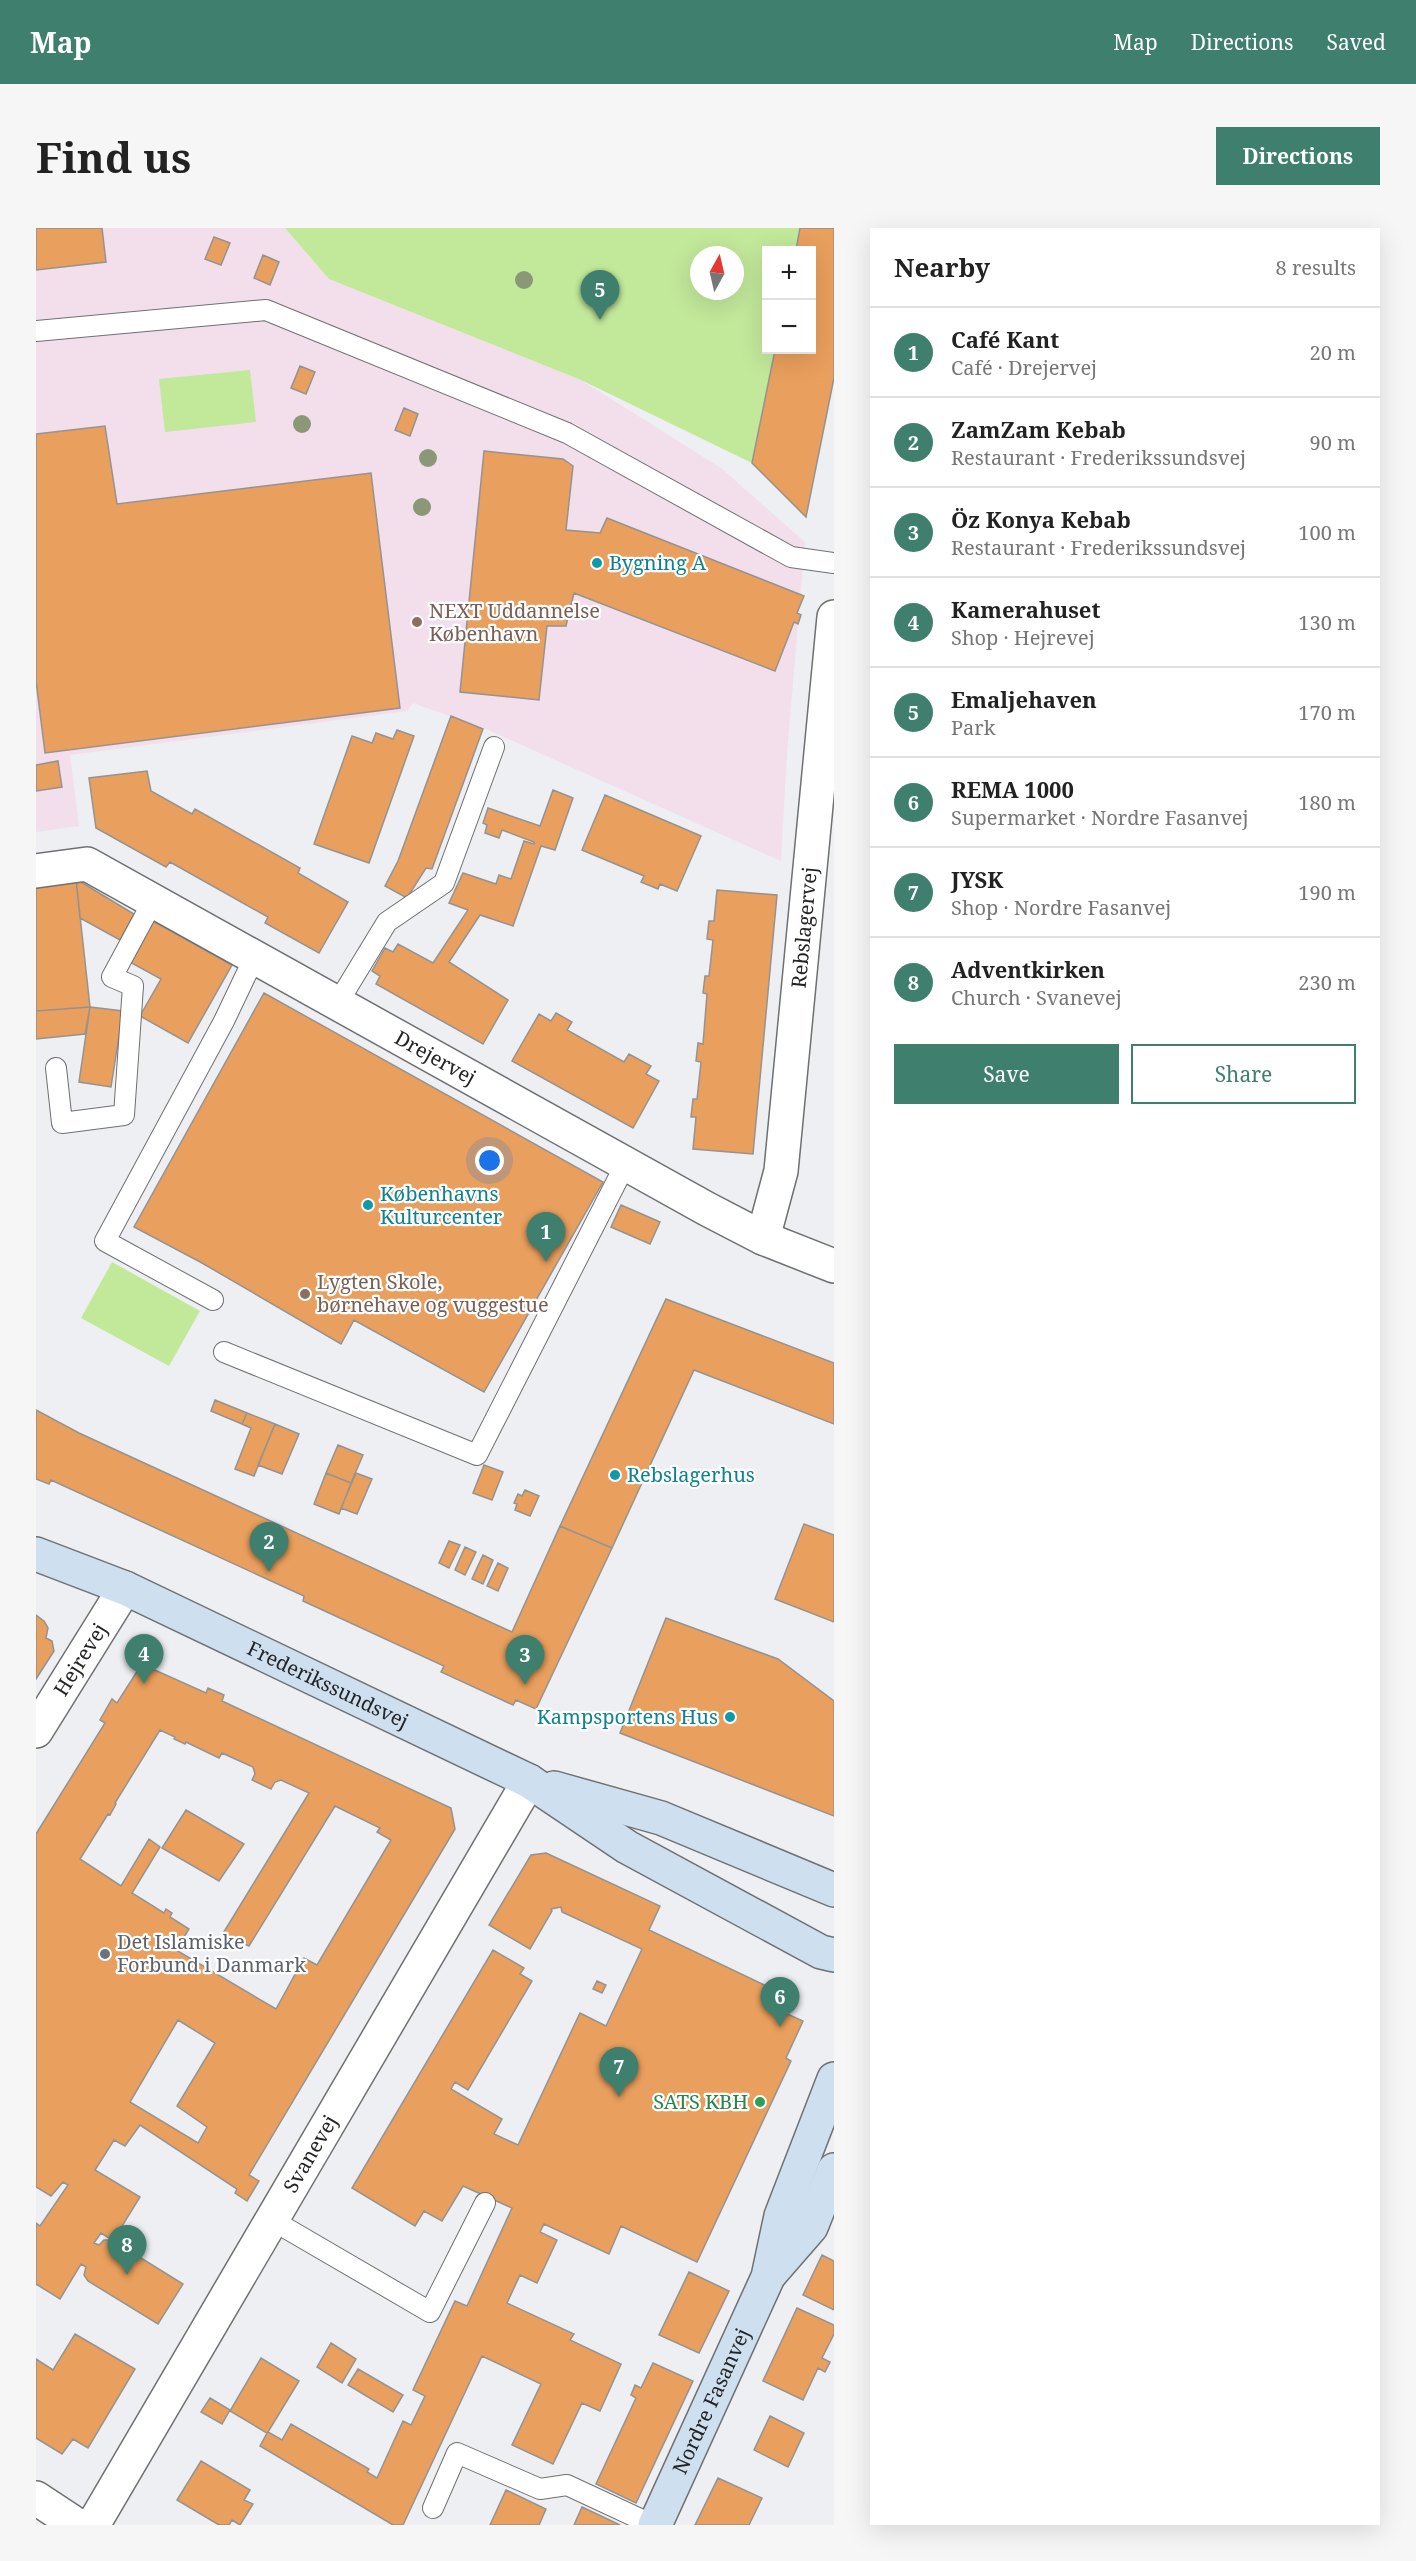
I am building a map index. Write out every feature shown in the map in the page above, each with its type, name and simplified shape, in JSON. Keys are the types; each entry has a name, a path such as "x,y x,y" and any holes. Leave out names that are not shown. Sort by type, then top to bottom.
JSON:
{"street":[{"name":"Rebslagervej","path":"763,1238 782,1171 828,747 834,617"},
{"name":"Drejervej","path":"36,871 87,864 625,1165 763,1238 834,1266"},
{"name":"Frederikssundsvej","path":"36,1535 125,1588"},
{"name":"Frederikssundsvej","path":"36,1554 125,1588 529,1781 627,1847 821,1952 834,1955"},
{"name":"Hejrevej","path":"36,1731 125,1588"},
{"name":"Frederikssundsvej","path":"529,1781 661,1818 834,1890"},
{"name":"Svanevej","path":"93,2525 529,1781"},
{"name":"Nordre Fasanvej","path":"654,2525 768,2277 781,2216 834,2079"},
{"name":"Nordre Fasanvej","path":"768,2277 811,2227 834,2170"},
{"path":"36,2498 77,2525"}],"lane":[{"path":"36,331 266,310 567,433 791,557 834,563"},
{"path":"336,1004 387,922 444,883 494,747"},
{"path":"56,1068 62,1123 124,1115 133,986 112,977 153,901"},
{"path":"213,1300 105,1241 224,1022 254,957"},
{"path":"224,1352 477,1455 625,1165"},
{"path":"272,2220 430,2312 485,2203"},
{"path":"433,2508 457,2453 540,2489 567,2485 654,2525"}],"shaded area":[{"name":"NEXT Uddannelse København","path":"36,228 285,228 329,279 581,380 721,468 805,542 787,753 781,861 486,729 413,703 407,711 70,755 79,826 36,832"}],"green space":[{"path":"285,228 800,228 797,246 762,246 762,354 774,354 752,463 581,380 329,279"},
{"path":"250,370 256,422 165,432 159,379"},
{"path":"112,1262 200,1311 169,1366 81,1318"}],"building":[{"path":"36,228 102,228 106,262 36,270"},
{"path":"800,228 834,228 834,378 806,517 752,463 774,354 816,354 816,246 797,246"},
{"path":"214,237 230,243 221,265 205,259"},
{"path":"263,255 279,262 270,285 254,278"},
{"path":"300,366 315,372 306,394 291,388"},
{"path":"404,408 418,414 410,436 395,430"},
{"path":"105,426 117,504 371,473 400,708 45,753 36,681 36,434"},
{"name":"Bygning A","path":"484,451 563,459 573,466 566,530 600,533 607,518 804,596 797,613 801,615 798,624 794,622 775,671 574,593 566,626 547,626 539,700 460,692"},
{"path":"451,716 483,729 432,869 426,868 407,898 385,886 398,861"},
{"path":"397,730 414,736 369,863 314,844 352,736 372,743 376,733 393,739"},
{"path":"58,761 62,787 36,791 36,765"},
{"path":"147,771 151,791 192,814 195,809 300,868 298,873 348,902 319,953 265,923 268,917 170,862 166,867 96,828 89,778"},
{"path":"553,790 573,798 555,850 541,846 513,926 480,915 449,962 508,1000 483,1044 376,984 380,976 372,971 385,948 393,952 398,944 433,963 468,910 449,903 463,873 496,884 499,875 511,879 524,841 534,844 534,842 502,830 499,838 485,833 487,825 483,823 488,808 540,826"},
{"path":"605,795 701,836 677,891 660,884 658,889 641,882 644,876 582,850"},
{"path":"76,879 90,1007 36,1011 36,884"},
{"path":"76,879 134,914 120,940 80,918"},
{"path":"717,890 777,895 753,1154 693,1149 696,1117 691,1117 693,1099 697,1099 701,1062 696,1061 698,1043 703,1044 707,994 703,993 705,976 709,976 713,940 707,939 709,921 714,921"},
{"path":"151,920 232,965 188,1043 140,1016 161,979 128,961"},
{"name":"Københavns Kulturcenter","path":"264,993 603,1182 484,1392 354,1320 341,1344 202,1263 134,1227"},
{"path":"90,1007 85,1034 36,1039 36,1011"},
{"path":"90,1007 123,1011 111,1087 79,1082"},
{"path":"556,1013 572,1022 567,1030 624,1062 629,1054 651,1066 646,1074 659,1081 633,1128 512,1061 539,1014 551,1021"},
{"path":"621,1205 660,1222 650,1244 611,1227"},
{"name":"Rebslagerhus","path":"666,1299 834,1363 834,1424 694,1370 612,1548 560,1526"},
{"path":"215,1400 247,1413 242,1424 211,1411"},
{"path":"36,1410 79,1433 512,1632 560,1526 612,1548 536,1709 516,1700 513,1705 441,1672 444,1666 303,1601 304,1596 51,1480 49,1484 36,1479"},
{"path":"247,1413 275,1424 254,1476 235,1469 251,1428 242,1424"},
{"path":"275,1424 299,1434 282,1474 258,1465"},
{"path":"338,1445 363,1455 351,1483 326,1473"},
{"path":"484,1465 503,1472 492,1500 473,1493"},
{"path":"326,1473 351,1483 339,1514 314,1504"},
{"path":"356,1473 372,1479 357,1514 341,1508"},
{"path":"525,1490 539,1496 530,1516 515,1510 517,1504 514,1503 518,1494 522,1496"},
{"path":"804,1524 834,1535 834,1622 775,1599"},
{"path":"449,1541 460,1545 449,1568 439,1563"},
{"path":"465,1547 476,1552 465,1575 455,1570"},
{"path":"483,1555 493,1560 483,1584 472,1579"},
{"path":"498,1563 508,1568 498,1591 487,1586"},
{"path":"36,1615 44,1621 48,1628 46,1638 52,1641 54,1651 36,1679"},
{"name":"Kampsportens Hus","path":"666,1618 778,1659 834,1701 834,1816 620,1733"},
{"path":"148,1667 206,1693 208,1688 224,1695 222,1701 451,1808 455,1829 249,2175 259,2181 247,2201 235,2193 237,2189 140,2125 125,2146 114,2140 95,2170 140,2197 119,2231 131,2239 125,2248 101,2233 94,2243 99,2245 104,2240 112,2240 183,2284 158,2324 88,2281 84,2275 86,2267 81,2264 60,2299 36,2284 36,2223 40,2226 68,2185 63,2182 51,2196 36,2187 36,1834 105,1723 100,1720 112,1699 117,1703 138,1670","holes":["160,1730 175,1737 174,1739 185,1744 186,1742 219,1758 222,1753 253,1767 255,1774 252,1780 271,1789 275,1782 281,1780 309,1793 222,1935 249,1946 335,1806 380,1828 377,1832 391,1840 317,1965 304,1958 276,2009 176,1950 189,1929 170,1917 172,1913 166,1909 164,1913 132,1893 160,1847 149,1839 121,1886 80,1859 108,1814 110,1815","178,2020 215,2043 177,2106 207,2127 198,2143 130,2102"]},
{"path":"186,1810 244,1844 219,1881 162,1848"},
{"path":"546,1853 660,1906 649,1930 779,1992 770,2006 803,2021 786,2058 791,2061 697,2262 621,2226 609,2254 544,2224 540,2232 557,2240 537,2283 520,2275 507,2303 574,2334 570,2340 621,2364 600,2411 582,2403 553,2464 512,2445 541,2384 482,2356 403,2525 393,2525 260,2446 267,2433 230,2411 261,2358 299,2381 268,2432 282,2440 291,2424 369,2469 367,2472 377,2478 403,2421 411,2425 425,2396 413,2390 455,2301 467,2306 512,2208 463,2186 442,2221 424,2211 415,2226 352,2188 493,1950 524,1968 520,1974 532,1981 468,2090 455,2082 451,2089 502,2119 494,2134 518,2145 580,2013 606,2026 642,1949 562,1912 561,1907 551,1909 552,1911 530,1949 489,1925 531,1855"},
{"path":"597,1981 606,1985 602,1993 593,1989"},
{"path":"822,2255 834,2261 834,2310 803,2295"},
{"path":"689,2272 729,2291 699,2353 659,2335"},
{"path":"797,2308 834,2325 834,2334 822,2358 830,2362 825,2372 818,2368 803,2400 763,2381"},
{"path":"75,2334 135,2369 88,2448 73,2439 62,2454 36,2438 36,2359 53,2370"},
{"path":"331,2343 356,2359 342,2383 317,2367"},
{"path":"653,2363 693,2381 636,2503 596,2484 636,2398 631,2395 635,2385 641,2388"},
{"path":"358,2369 403,2395 393,2412 348,2385"},
{"path":"210,2398 230,2410 222,2424 201,2412"},
{"path":"770,2416 804,2433 788,2467 754,2450"},
{"path":"201,2461 250,2490 244,2500 253,2504 240,2525 232,2520 229,2525 219,2525 177,2500"},
{"path":"718,2478 762,2498 749,2525 695,2525"},
{"path":"506,2490 546,2509 539,2525 490,2525"},
{"path":"582,2507 620,2525 574,2525"}],"place":[{"name":"Emaljehaven","path":"600,320"},
{"name":"Bygning A","path":"597,563"},
{"name":"NEXT Uddannelse København","path":"417,622"},
{"name":"Københavns Kulturcenter","path":"368,1205"},
{"name":"Café Kant","path":"546,1262"},
{"name":"Lygten Skole, børnehave og vuggestue","path":"305,1294"},
{"name":"Rebslagerhus","path":"615,1475"},
{"name":"ZamZam Kebab","path":"269,1572"},
{"name":"Kamerahuset","path":"144,1684"},
{"name":"Öz Konya Kebab","path":"525,1685"},
{"name":"Kampsportens Hus","path":"730,1717"},
{"name":"Det Islamiske Forbund i Danmark","path":"105,1954"},
{"name":"REMA 1000","path":"780,2027"},
{"name":"JYSK","path":"619,2097"},
{"name":"SATS KBH","path":"760,2102"},
{"name":"Adventkirken","path":"127,2275"}]}
